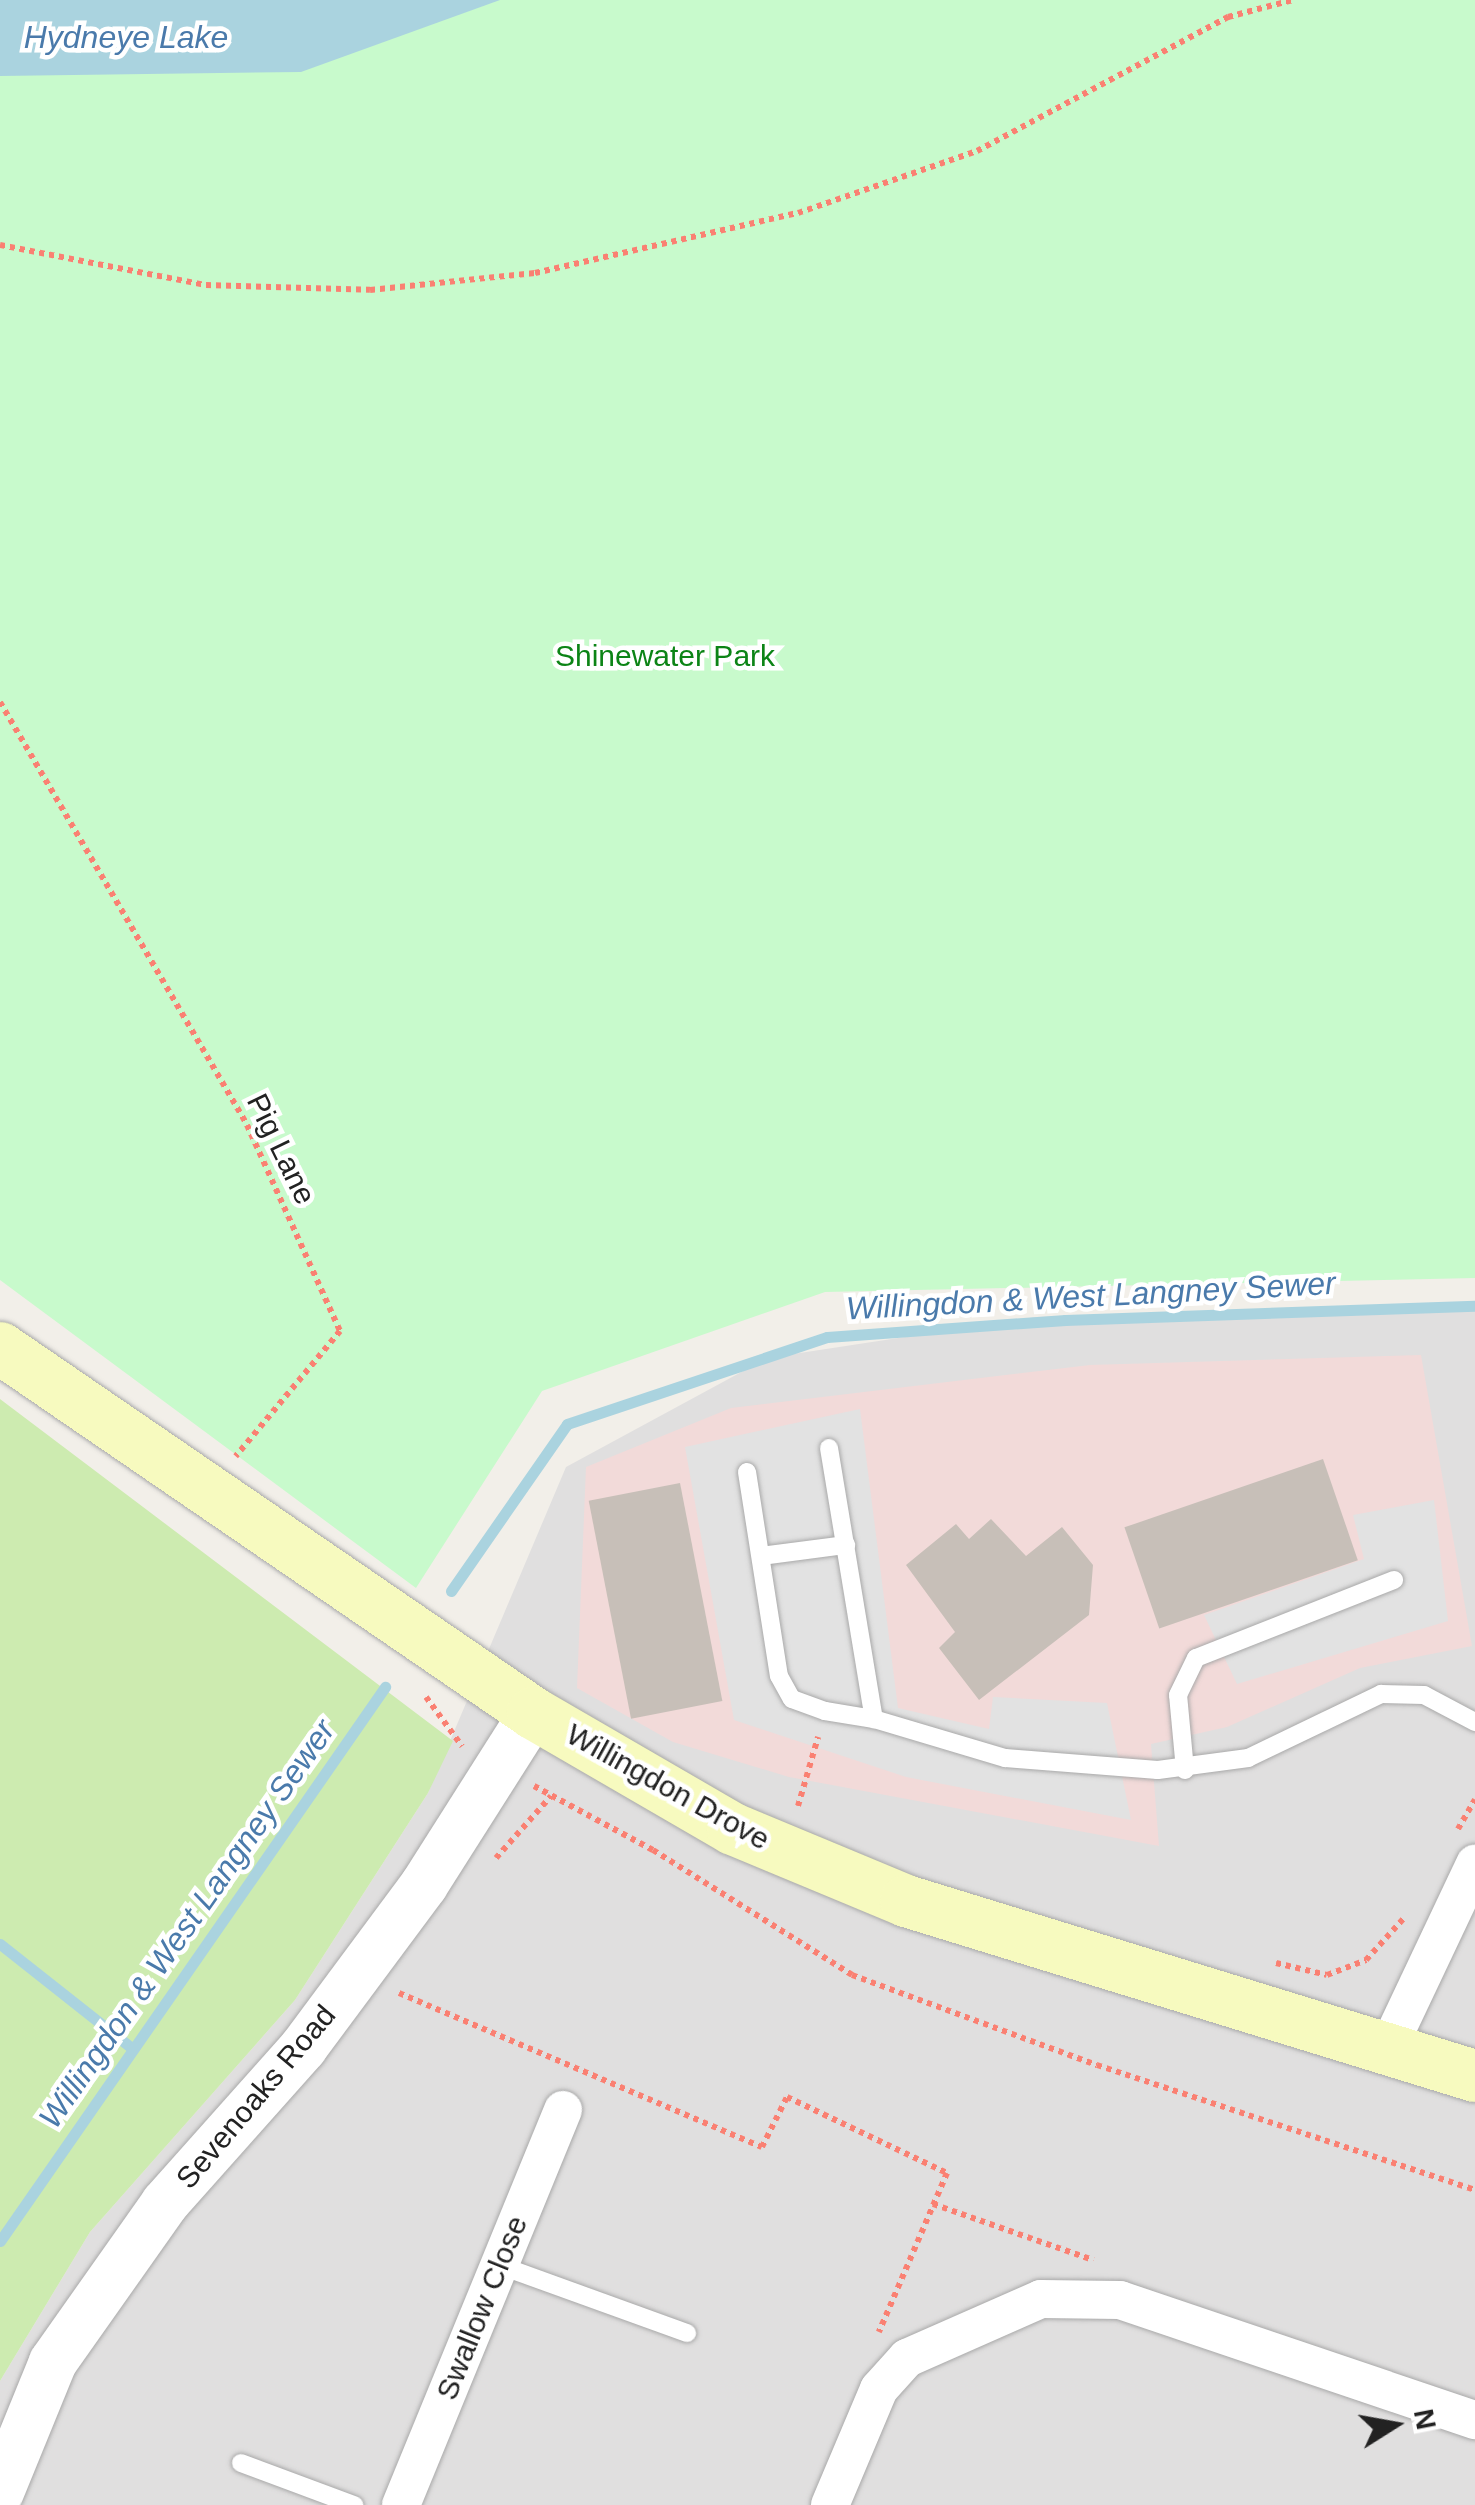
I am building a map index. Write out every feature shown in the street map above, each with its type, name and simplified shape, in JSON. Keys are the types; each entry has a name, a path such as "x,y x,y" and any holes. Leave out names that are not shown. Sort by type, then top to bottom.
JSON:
{"main road":[{"name":"Willingdon Drove","path":"0,1348 533,1713 733,1828 906,1902 1475,2076"}],"street":[{"name":"Sevenoaks Road","path":"0,2492 53,2362 166,2203 303,2048 424,1886 533,1713"},
{"path":"1388,2048 1475,1864"},
{"name":"Swallow Close","path":"401,2505 563,2110"},
{"path":"830,2505 878,2388 907,2358 1041,2300 1120,2300 1475,2420"}],"lane":[{"path":"830,1448 874,1719"},
{"path":"747,1472 779,1676 792,1700 825,1711 874,1719 1005,1758 1185,1770 1248,1758 1381,1694 1424,1694 1475,1722"},
{"path":"761,1556 846,1544"},
{"path":"1185,1770 1178,1695 1196,1658 1394,1580"},
{"path":"500,2265 687,2333"},
{"path":"241,2463 354,2505"}],"path":[{"path":"0,245 206,284 370,290 535,273 798,214 977,152 1228,18 1292,0"},
{"name":"Pig Lane","path":"0,702 247,1125 340,1331 232,1460 247,1471"},
{"path":"423,1692 453,1740 653,1850 852,1974 1097,2065 1475,2190"},
{"path":"795,1819 825,1711"},
{"path":"1456,1832 1475,1799"},
{"path":"1256,1958 1327,1976 1366,1960 1409,1913"},
{"path":"399,1993 762,2147 787,2098 947,2173 868,2358 878,2388"},
{"path":"934,2204 1097,2261 1120,2300"}],"shaded area":[{"path":"1475,1306 1475,2505 0,2505 0,2381 90,2232 295,2000 428,1793 566,1467 767,1358 1036,1317"},
{"path":"1421,1355 1472,1646 1360,1668 1227,1727 1151,1744 1159,1846 789,1777 673,1742 577,1688 586,1467 731,1408 1090,1365"},
{"path":"860,1409 898,1708 989,1729 993,1697 1107,1703 1131,1820 906,1777 734,1720 685,1447"},
{"path":"1434,1500 1448,1621 1237,1684 1204,1615 1364,1559 1353,1515"}],"green space":[{"name":"Shinewater Park","path":"0,0 1475,0 1475,1278 825,1292 542,1391 416,1588 0,1280"},
{"path":"0,1399 453,1741 428,1793 295,2000 90,2232 0,2381"}],"water":[{"name":"Hydneye Lake","path":"0,0 500,0 301,72 0,76"}],"building":[{"path":"1323,1459 1358,1560 1159,1629 1124,1527"},
{"path":"680,1483 722,1701 631,1719 589,1501"},
{"path":"991,1519 1026,1556 1062,1527 1093,1565 1089,1615 979,1700 939,1648 955,1632 906,1565 956,1524 969,1539"}],"waterway":[{"name":"Willingdon & West Langney Sewer","path":"451,1591 567,1424 827,1337 1065,1320 1475,1306"},
{"name":"Willingdon & West Langney Sewer","path":"0,2241 385,1687"},
{"path":"0,1944 133,2049"}]}
